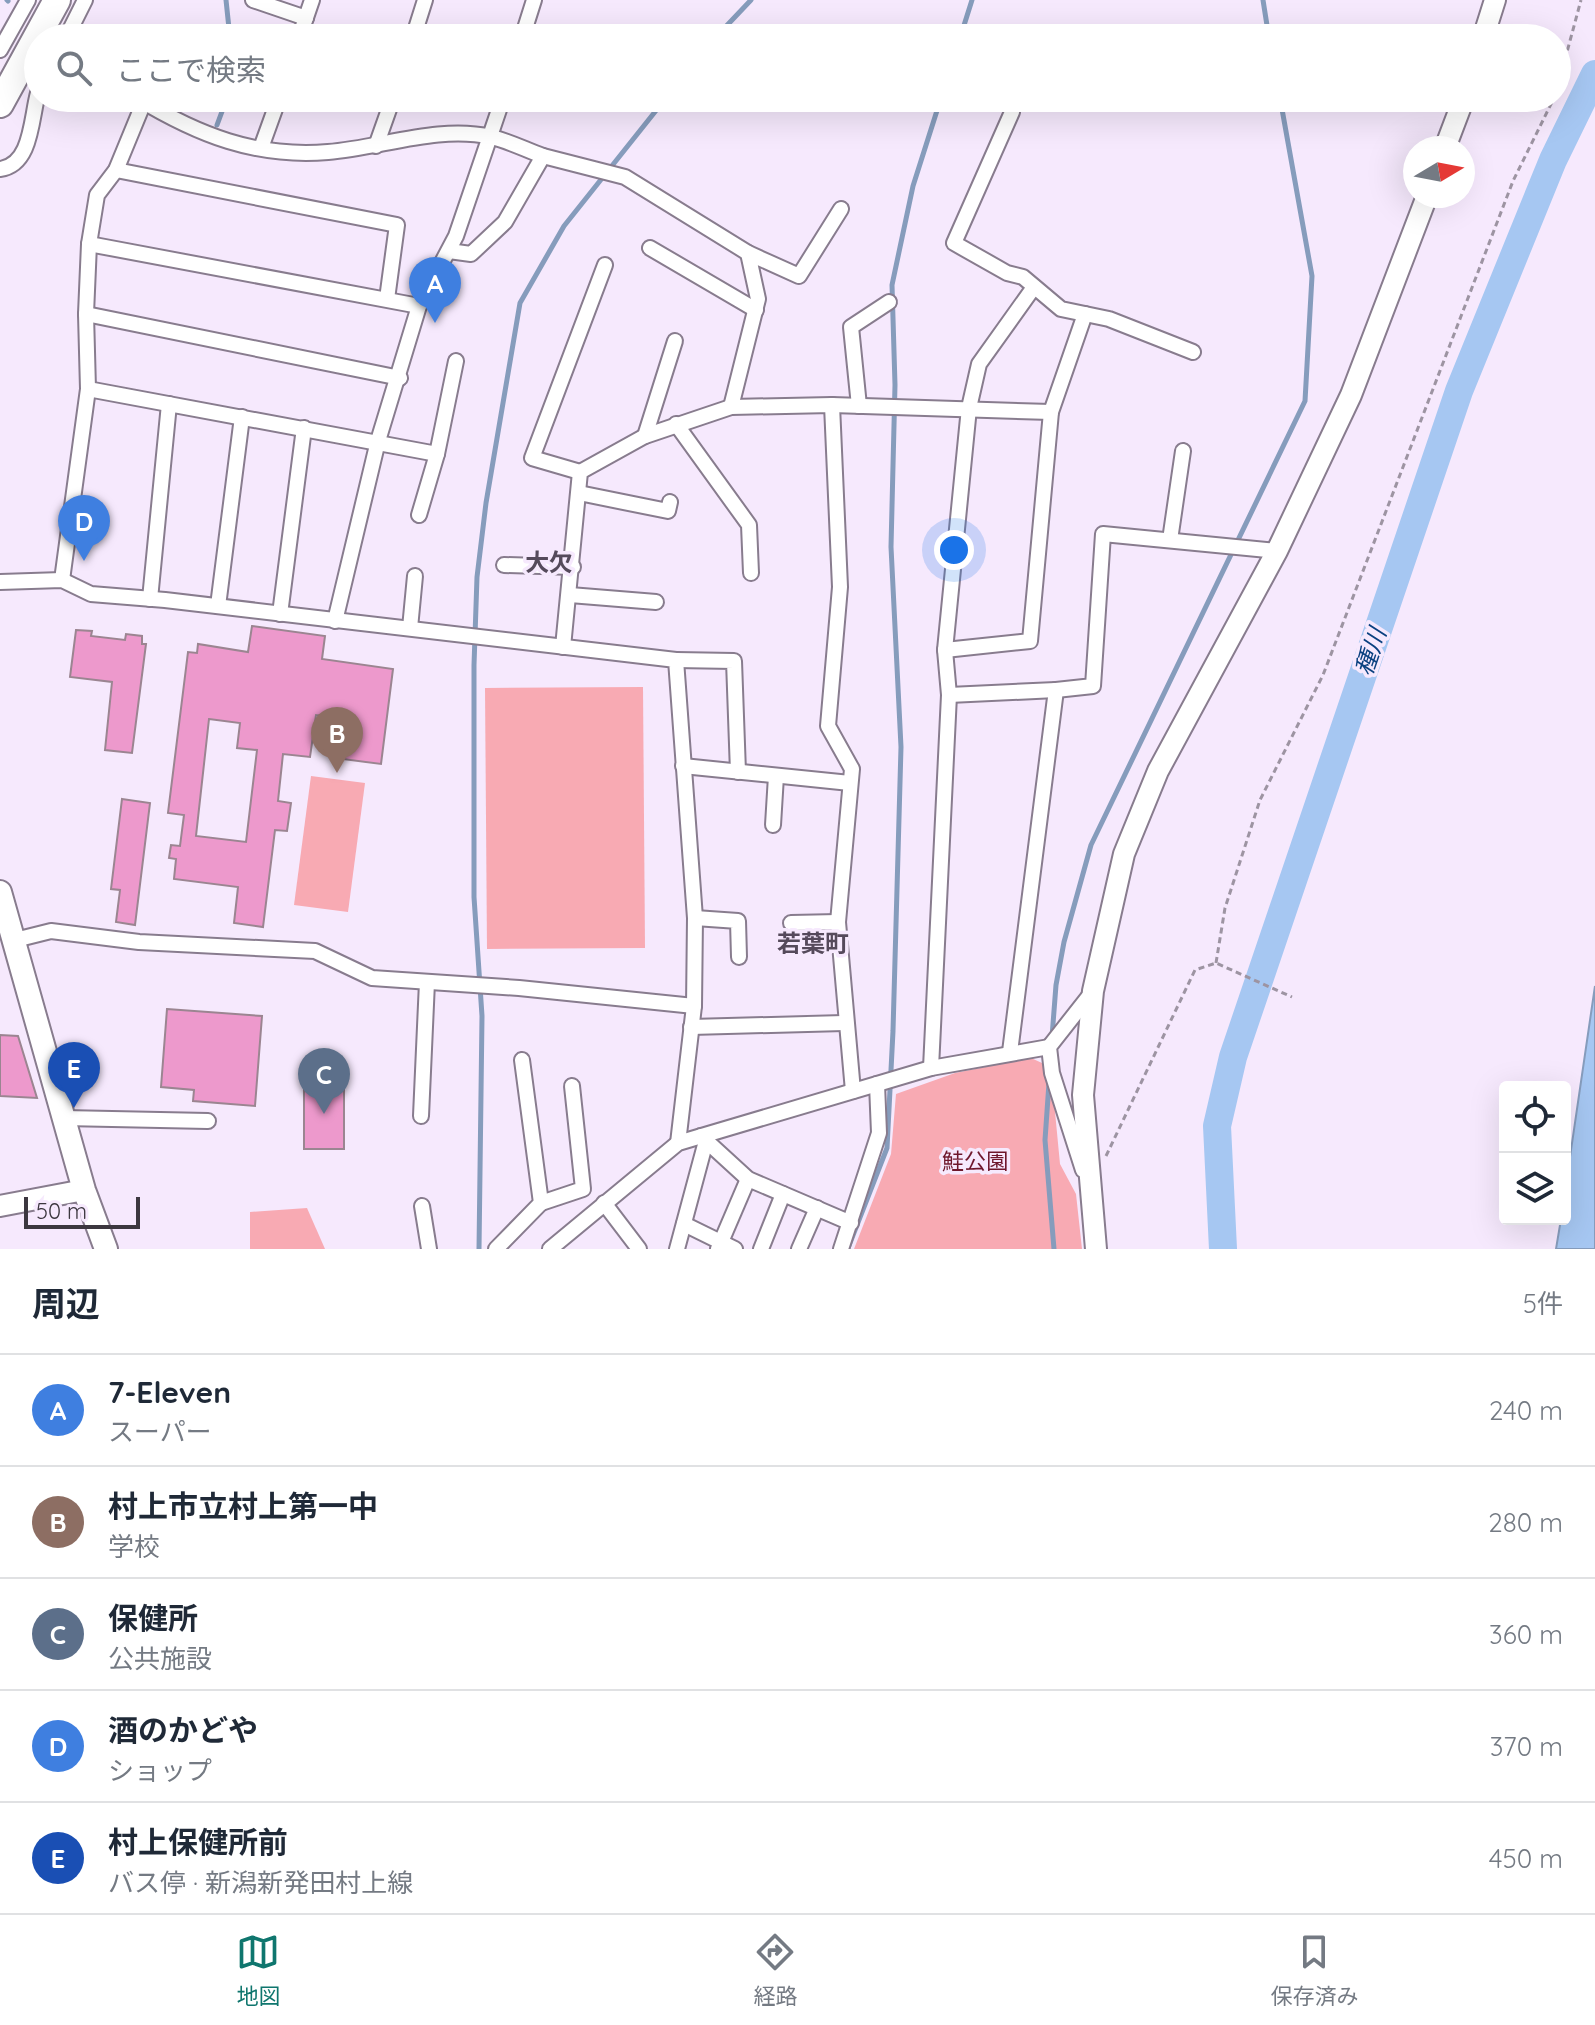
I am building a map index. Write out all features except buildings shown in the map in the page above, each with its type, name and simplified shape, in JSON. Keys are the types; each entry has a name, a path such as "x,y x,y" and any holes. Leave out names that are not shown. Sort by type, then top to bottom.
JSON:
{"highway":[{"path":"44,24 57,0"},
{"path":"0,104 24,60"}],"main road":[{"path":"0,892 84,1190 106,1249"}],"street":[{"path":"0,50 28,0"},
{"path":"73,24 85,0"},
{"path":"253,0 306,18"},
{"path":"304,24 312,0"},
{"path":"417,24 425,0"},
{"path":"526,24 534,0"},
{"path":"1487,24 1495,0"},
{"path":"0,169 17,162 24,152 33,112"},
{"path":"62,580 88,389 86,314 89,244 97,195 116,170 137,112"},
{"path":"163,112 214,140 261,148 325,153 439,135 490,137 543,156 625,177 748,253 799,276 841,209"},
{"path":"261,148 274,112"},
{"path":"376,146 388,112"},
{"path":"335,621 378,441 400,378 419,306 449,251 498,112"},
{"path":"1012,112 954,243 1007,273 1023,277 1061,309 1109,319 1193,352"},
{"path":"1450,136 1459,112"},
{"path":"449,251 471,254 505,222 543,156"},
{"path":"116,170 397,225 387,299"},
{"path":"1096,1249 1083,1095 1093,991 1124,854 1152,785 1277,551 1351,395 1422,208"},
{"path":"89,244 419,306"},
{"path":"650,248 756,310"},
{"path":"731,407 758,299 748,253"},
{"path":"605,265 532,458 580,472 645,436 731,407 832,405 1051,412"},
{"path":"931,1068 949,695 945,650 969,408 979,364 1034,287"},
{"path":"859,406 851,327 889,302"},
{"path":"86,314 400,378"},
{"path":"945,650 1030,641 1051,412 1085,314"},
{"path":"645,436 675,341"},
{"path":"419,515 437,454 456,361"},
{"path":"88,389 437,454"},
{"path":"150,599 169,404"},
{"path":"832,405 840,587 828,726 852,769 838,922 844,1023 853,1091"},
{"path":"218,606 242,417"},
{"path":"676,424 749,525 751,573"},
{"path":"280,614 304,428"},
{"path":"1170,540 1183,451"},
{"path":"563,647 580,472"},
{"path":"579,493 668,511 670,502"},
{"path":"949,695 1093,686 1103,534 1277,551"},
{"path":"504,565 573,567"},
{"path":"410,628 415,576"},
{"path":"0,582 62,580 91,594 676,660 734,661 738,772"},
{"path":"570,595 656,602"},
{"path":"676,660 695,918 694,1006 678,1143"},
{"path":"1010,1052 1056,690"},
{"path":"683,766 850,783"},
{"path":"773,825 776,776"},
{"path":"695,918 738,921 739,957"},
{"path":"791,923 838,922"},
{"path":"15,940 51,931 139,942 315,951 372,978 694,1006"},
{"path":"421,1116 427,982"},
{"path":"550,1249 678,1143 931,1068 1049,1047 1093,991"},
{"path":"691,1027 844,1023"},
{"path":"1049,1047 1052,1073 1090,1190"},
{"path":"522,1060 541,1203"},
{"path":"841,1249 879,1133 877,1084"},
{"path":"496,1249 541,1203 583,1189 572,1086"},
{"path":"64,1118 208,1121"},
{"path":"703,1138 748,1179 851,1223"},
{"path":"677,1249 703,1138"},
{"path":"719,1245 748,1179"},
{"path":"0,1206 84,1190"},
{"path":"761,1249 783,1194"},
{"path":"604,1203 639,1249"},
{"path":"422,1206 429,1249"},
{"path":"799,1249 817,1208"},
{"path":"684,1224 719,1245 735,1249"}],"path":[{"path":"1571,37 1581,0"},
{"path":"1216,963 1225,908 1260,800 1329,661 1513,181 1547,112"},
{"path":"1090,1190 1195,970 1216,963 1292,997"}],"green space":[{"path":"643,687 645,948 487,949 485,688"},
{"path":"311,776 365,783 348,912 294,905"},
{"name":"鮭公園","path":"1031,1058 1042,1063 1053,1091 1060,1164 1076,1194 1082,1249 854,1249 891,1154 896,1094 955,1073"},
{"path":"307,1208 325,1249 250,1249 250,1212"}],"water":[{"path":"1595,986 1595,1249 1556,1249 1560,1225 1571,1225 1571,1150"}],"waterway":[{"path":"226,0 229,24"},
{"path":"728,24 751,0"},
{"path":"964,24 972,0"},
{"path":"1263,0 1267,24"},
{"name":"種川","path":"1223,1249 1217,1126 1233,1057 1459,391 1553,160 1595,74"},
{"path":"217,125 222,112"},
{"path":"479,1249 482,1016 474,897 474,665 477,577 486,503 520,303 564,226 655,112"},
{"path":"848,1248 887,1148 901,747 891,547 895,385 892,285 913,186 937,112"},
{"path":"1052,1037 1056,985 1064,942 1091,845 1305,401 1312,276 1283,112"},
{"path":"1049,1083 1045,1140 1054,1249"}],"place":[{"name":"7-Eleven","path":"435,323"},
{"name":"酒のかどや","path":"84,561"},
{"name":"村上市立村上第一中","path":"337,773"},
{"name":"村上保健所前","path":"74,1108"},
{"name":"保健所","path":"324,1114"}],"district":[{"name":"大欠","path":"549,563"},
{"name":"若葉町","path":"813,944"}]}
